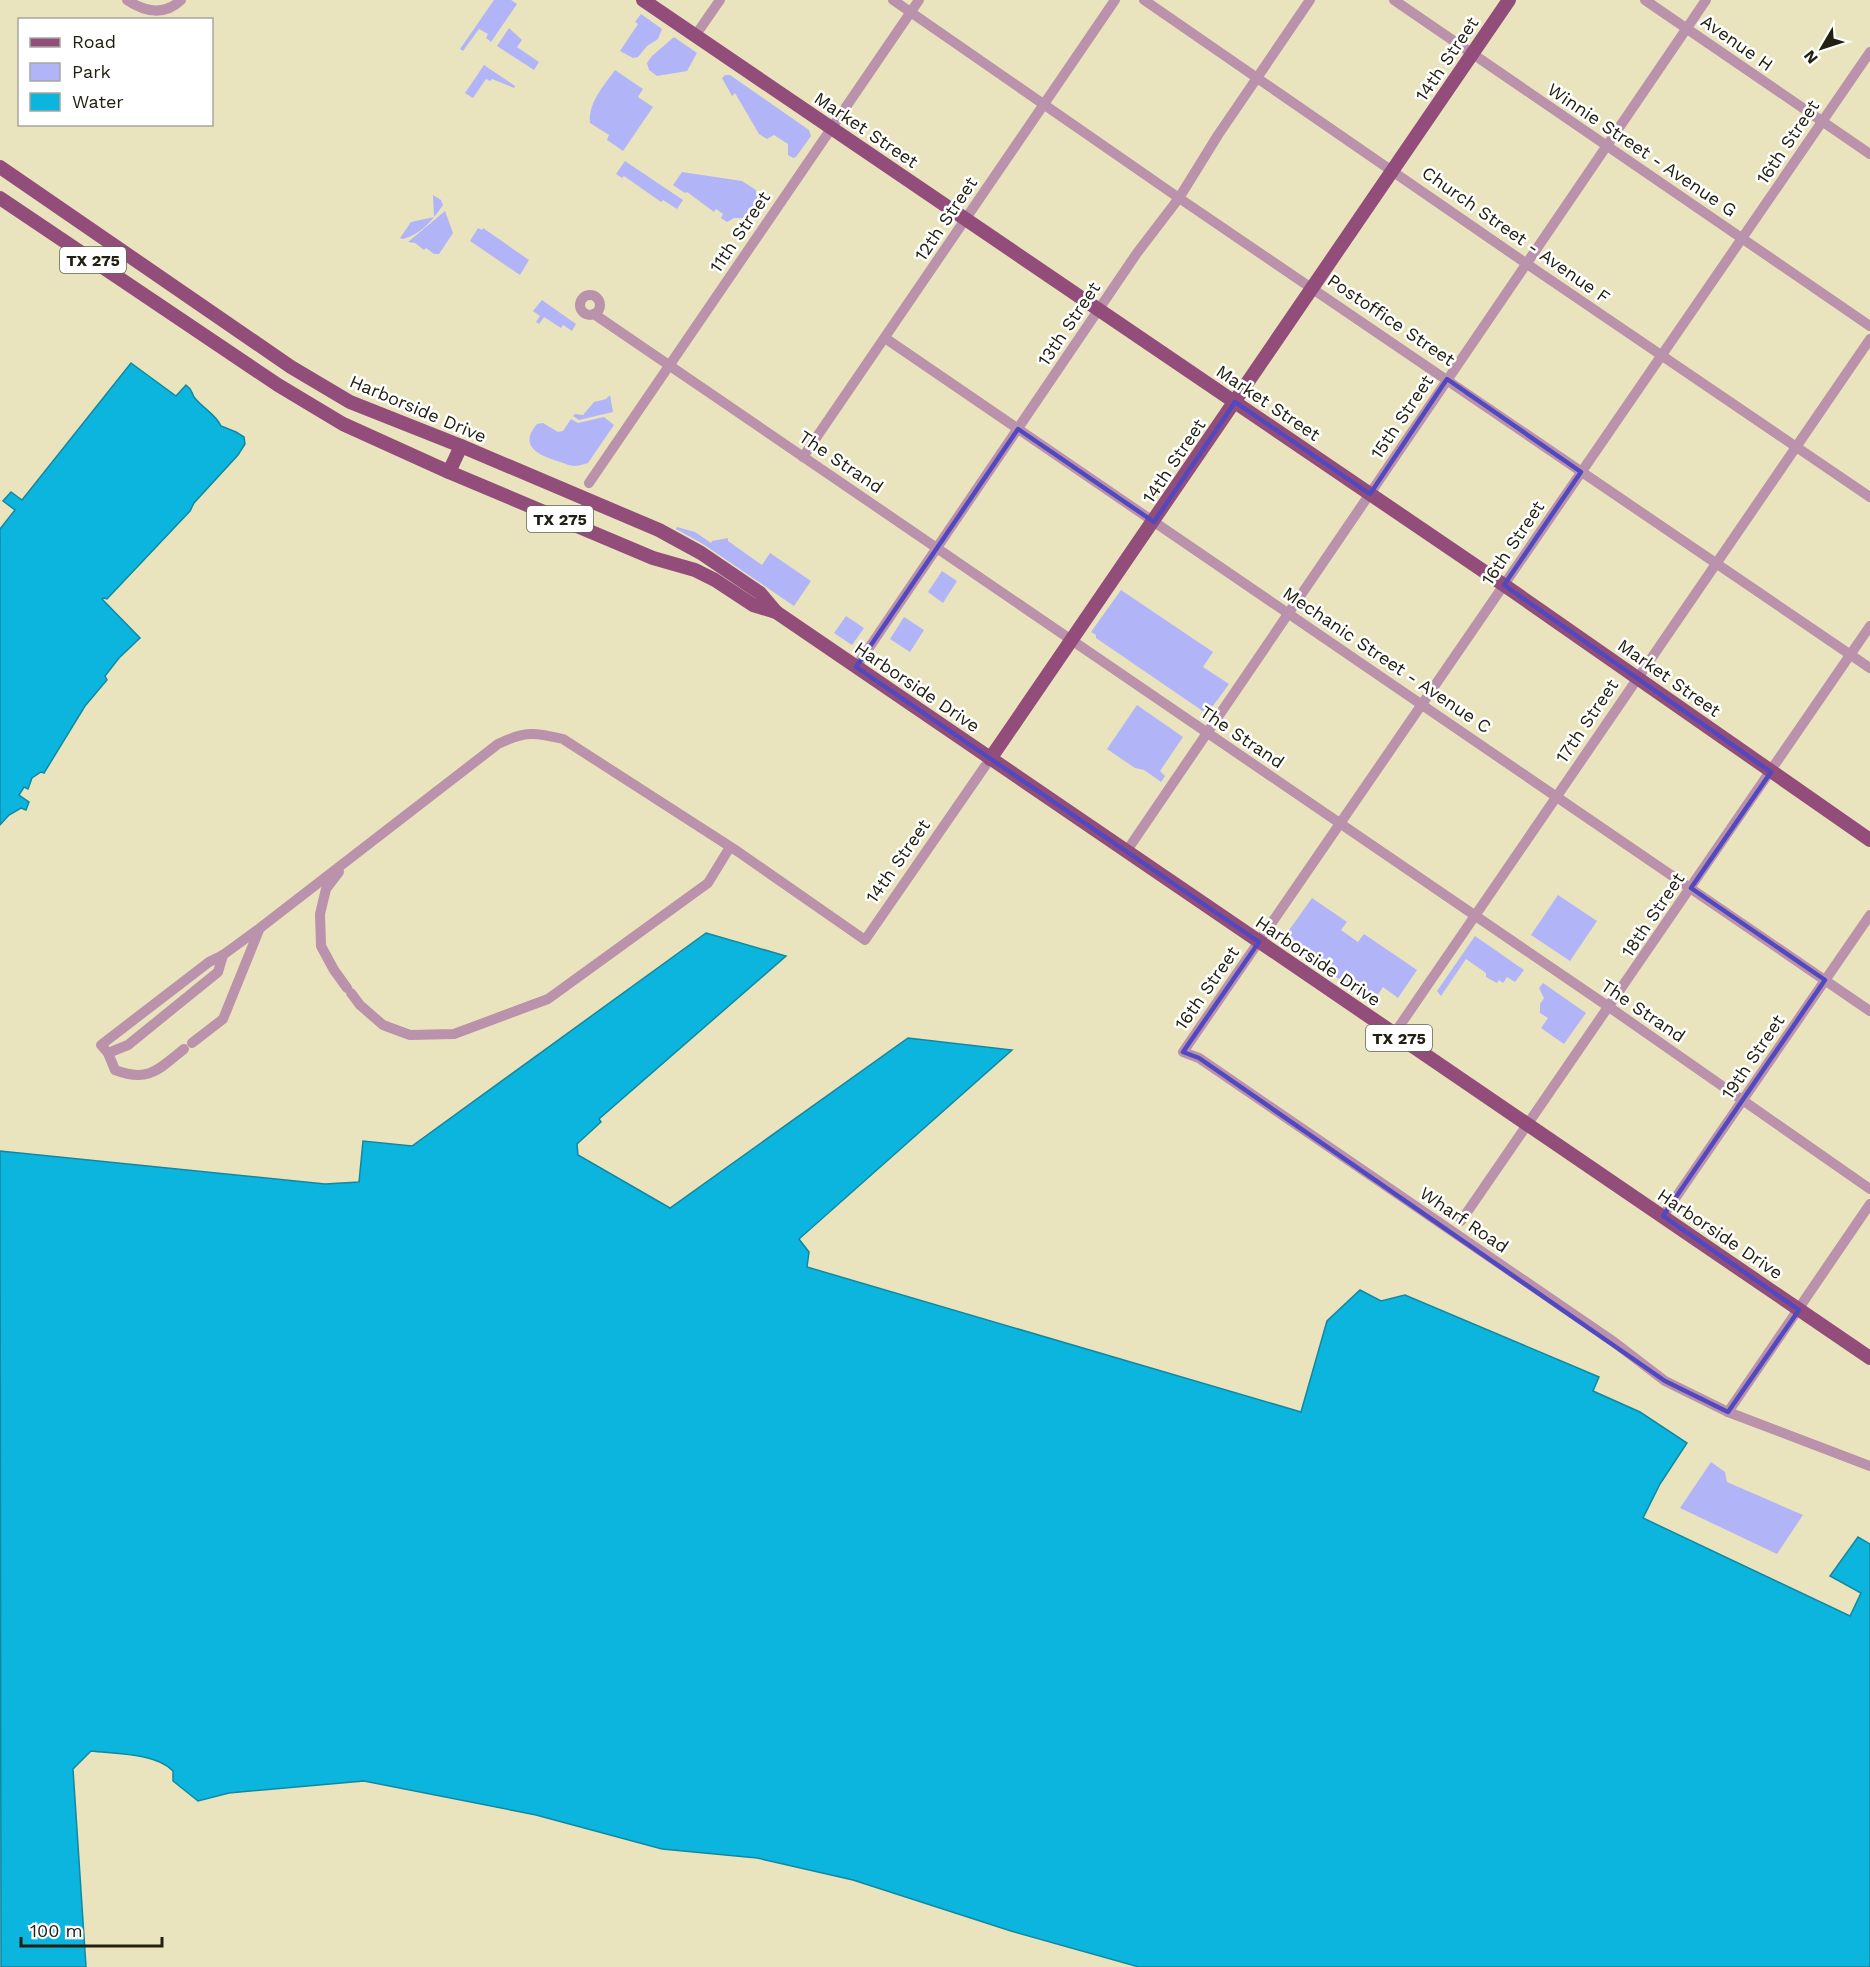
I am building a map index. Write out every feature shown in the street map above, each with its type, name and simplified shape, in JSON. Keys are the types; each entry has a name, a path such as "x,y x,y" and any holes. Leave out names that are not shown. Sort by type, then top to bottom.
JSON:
{"main road":[{"name":"Market Street","path":"643,0 1504,585 1870,840"},
{"name":"14th Street","path":"990,759 1509,0"},
{"name":"Harborside Drive","path":"0,167 291,367 350,402 461,446 659,530 701,553 760,593 776,612 1870,1358"},
{"name":"Harborside Drive","path":"0,198 278,385 343,424 448,472 653,558 695,570 716,580 753,605 776,612"},
{"path":"76,248 90,229"},
{"path":"221,346 233,326"},
{"path":"343,424 350,402"},
{"path":"448,472 461,446"}],"street":[{"path":"128,0 148,11 170,8 181,0"},
{"path":"695,36 720,0"},
{"name":"Postoffice Street","path":"893,0 1179,198 1870,668"},
{"name":"11th Street","path":"590,483 919,0"},
{"name":"12th Street","path":"803,457 1115,0"},
{"name":"Church Street - Avenue F","path":"1144,0 1870,497"},
{"name":"13th Street","path":"856,667 1137,253 1179,198 1218,135 1310,0"},
{"name":"Winnie Street - Avenue G","path":"1394,0 1870,326"},
{"name":"Avenue H","path":"1646,0 1870,154"},
{"name":"15th Street","path":"1126,852 1706,0"},
{"name":"16th Street","path":"1183,1052 1870,52"},
{"name":"The Strand","path":"594,314 1609,1007 1870,1189"},
{"name":"Mechanic Street - Avenue C","path":"885,338 1870,1011"},
{"name":"17th Street","path":"1394,1034 1870,339"},
{"name":"18th Street","path":"1461,1221 1870,626"},
{"path":"104,1049 209,962 223,955 260,928 349,859 498,744 518,734 540,733 563,739 730,847 708,883 548,999 454,1034 410,1035 383,1025 360,1005 334,970 321,946 320,914 326,890 349,859"},
{"name":"14th Street","path":"730,847 865,940 990,759"},
{"name":"19th Street","path":"1663,1216 1870,915"},
{"path":"104,1049 115,1070 129,1075 152,1074 223,1019 260,928"},
{"path":"104,1049 128,1045 218,972 223,955"},
{"name":"Wharf Road","path":"1183,1052 1199,1058 1614,1342 1665,1381 1728,1412 1870,1466"},
{"path":"1728,1412 1870,1204"}],"highlighted area":[{"path":"1447,379 1581,472 1504,585 1771,772 1691,888 1825,980 1663,1216 1799,1310 1728,1412 1665,1381 1199,1058 1183,1052 1259,942 856,667 1018,429 1154,522 1235,402 1370,494"}],"green space":[{"path":"494,0 511,0 517,4 491,42 486,38 488,34 479,29 463,51 460,49"},
{"path":"641,14 662,29 658,39 647,46 638,57 633,58 620,51 638,24 635,22"},
{"path":"509,28 522,40 517,47 539,62 534,70 497,46"},
{"path":"674,37 697,53 687,71 657,76 649,70 647,63"},
{"path":"484,65 515,86 514,88 492,79 490,81 486,79 473,98 465,93"},
{"path":"615,70 643,89 638,97 653,107 623,151 607,140 609,135 590,123 594,101"},
{"path":"730,75 809,130 811,136 796,157 788,155 788,144 774,135 767,139 759,134 735,93 732,96 722,78"},
{"path":"625,161 683,200 677,209 663,200 661,202 624,176 622,178 616,174"},
{"path":"682,172 742,181 756,190 756,195 765,202 754,218 734,218 727,222 721,218 723,214 716,209 714,212 687,192 673,185"},
{"path":"433,195 441,200 443,205 435,216 426,226 415,234 400,238 411,222 434,217"},
{"path":"445,211 453,233 439,254 434,254 426,248 424,250 415,243 408,242"},
{"path":"478,228 482,230 483,228 529,260 520,275 470,241"},
{"path":"542,300 576,324 572,331 563,325 561,328 544,317 539,324 536,322 540,316 533,311"},
{"path":"610,395 613,412 579,420 573,416 583,415 594,402 606,399"},
{"path":"604,417 614,425 588,463 569,465 539,453 530,445 531,432 537,424 543,423 558,432 563,431 571,419 578,423"},
{"path":"677,527 695,532 711,543 728,538 728,541 762,565 770,553 811,581 794,606 703,544 676,529"},
{"path":"942,571 957,581 943,603 928,592"},
{"path":"1121,590 1213,652 1203,667 1229,684 1207,714 1096,638 1096,635 1091,632"},
{"path":"846,616 864,628 852,645 834,633"},
{"path":"904,617 924,630 910,652 890,639"},
{"path":"1137,705 1183,737 1160,771 1165,776 1161,782 1107,749"},
{"path":"1558,895 1597,921 1570,961 1531,935"},
{"path":"1312,898 1347,922 1341,930 1358,942 1364,934 1417,970 1398,998 1383,987 1373,1002 1282,940"},
{"path":"1475,936 1524,970 1515,982 1507,977 1503,983 1499,980 1497,983 1486,977 1486,973 1466,959 1441,996 1437,991"},
{"path":"1543,983 1586,1013 1564,1044 1541,1028 1548,1018 1540,1013 1540,1004 1544,998 1539,988"},
{"path":"1711,1462 1725,1472 1727,1482 1803,1515 1777,1554 1680,1508"}],"water":[{"path":"131,363 176,396 186,385 197,401 221,426 244,437 245,444 238,455 194,503 190,511 107,599 102,599 140,638 119,658 105,676 107,680 85,706 44,773 41,772 32,778 28,789 24,787 19,795 29,802 26,810 21,808 9,815 0,825 0,529 15,510 3,501 11,492 22,500"},
{"path":"706,933 786,956 599,1119 601,1122 577,1144 578,1155 670,1208 908,1038 1012,1050 799,1239 809,1252 807,1267 1301,1412 1327,1321 1360,1290 1381,1301 1405,1295 1599,1377 1593,1391 1640,1412 1687,1443 1660,1484 1643,1518 1850,1616 1861,1593 1830,1576 1858,1537 1870,1544 1870,1967 1139,1967 1011,1931 853,1880 757,1858 662,1849 536,1815 364,1781 229,1793 198,1801 173,1781 173,1771 166,1765 135,1755 91,1751 73,1769 86,1967 1,1967 0,1151 325,1184 359,1182 363,1141 412,1146"}]}
